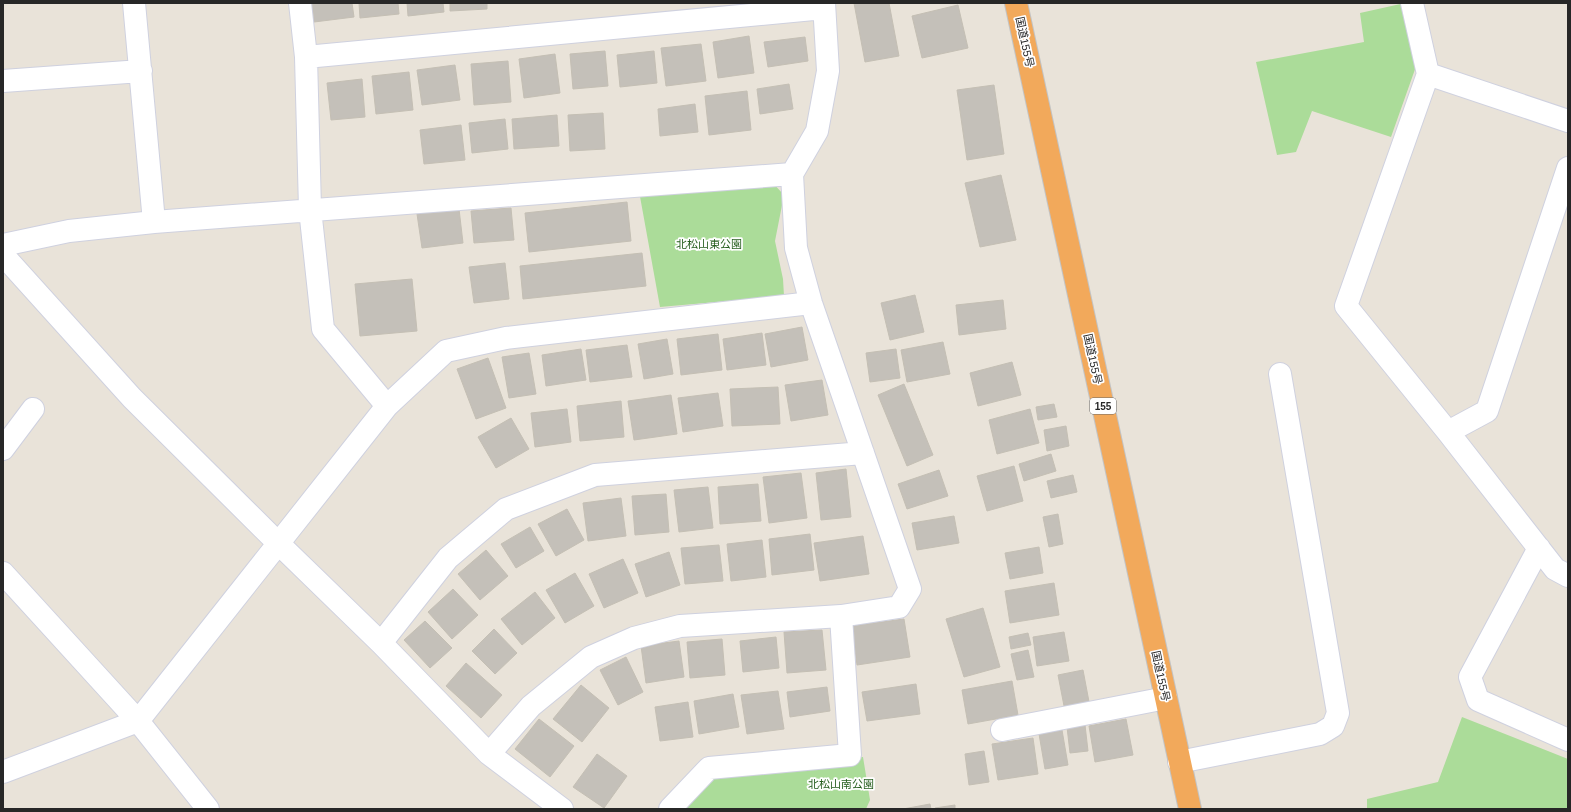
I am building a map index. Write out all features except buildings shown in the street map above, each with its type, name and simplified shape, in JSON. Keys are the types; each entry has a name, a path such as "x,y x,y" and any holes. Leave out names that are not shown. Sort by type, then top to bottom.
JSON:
{"highway":[{"name":"国道155号","path":"1016,3 1190,809"}],"street":[{"path":"134,3 154,222"},
{"path":"300,3 306,57 310,209 323,329 387,406"},
{"path":"1412,3 1428,74 1346,306 1448,432 1555,569 1568,576"},
{"path":"306,57 824,6 828,71 817,131 792,174 796,248 811,303 910,589 899,607 841,616 680,626 634,638 591,657 531,706 489,754"},
{"path":"3,81 141,71"},
{"path":"1428,74 1568,121"},
{"path":"1448,432 1488,411 1568,168"},
{"path":"3,245 69,231 154,222 310,209 792,174"},
{"path":"3,255 132,398 381,643 489,754 562,809"},
{"path":"3,772 138,720 387,406 446,351 506,338 811,303"},
{"path":"1179,762 1320,734 1333,726 1338,713 1280,374"},
{"path":"3,449 32,409"},
{"path":"381,643 448,558 506,509 595,475 863,453"},
{"path":"1539,548 1470,677 1478,700 1568,740"},
{"path":"3,573 138,720 208,809"},
{"path":"670,809 709,768 850,755 841,616"},
{"path":"1002,730 1166,698"}],"green space":[{"path":"1405,3 1419,58 1391,137 1312,111 1296,152 1277,155 1256,62 1364,42 1360,13"},
{"name":"北松山東公園","path":"770,180 784,195 775,241 783,279 784,296 660,307 639,191"},
{"path":"1462,717 1568,759 1568,809 1367,809 1367,799 1438,782"},
{"name":"北松山南公園","path":"863,757 870,800 866,809 684,809 714,771"}]}
